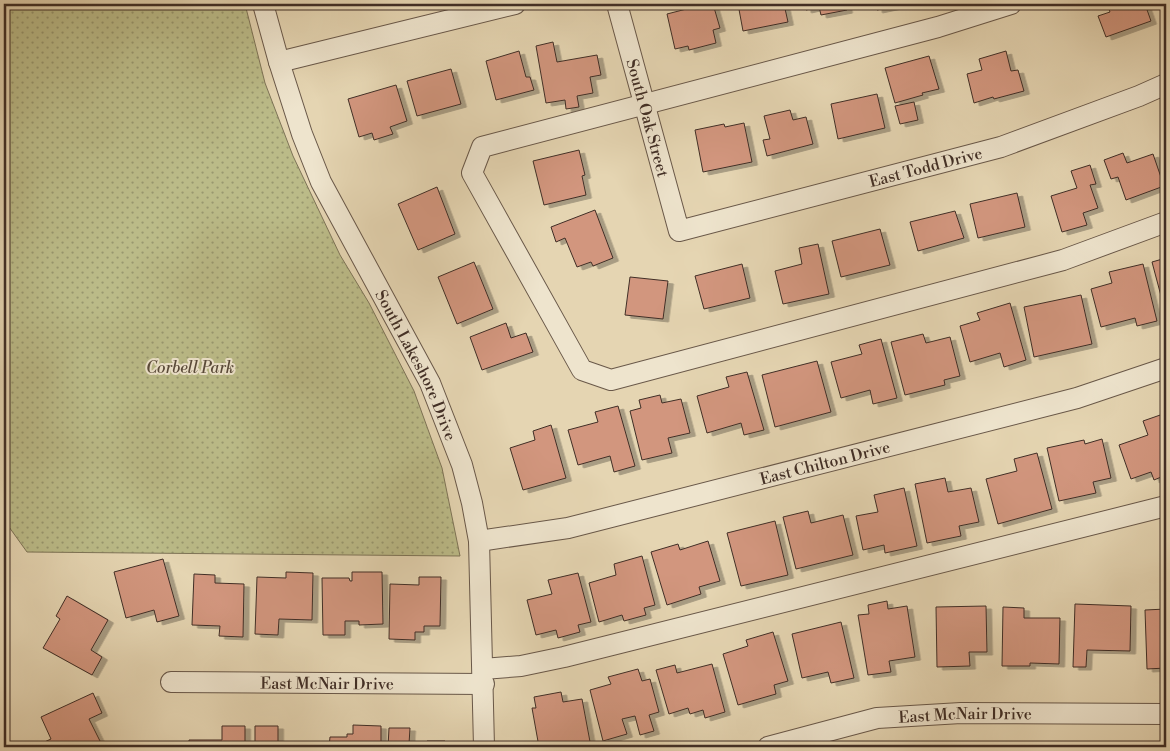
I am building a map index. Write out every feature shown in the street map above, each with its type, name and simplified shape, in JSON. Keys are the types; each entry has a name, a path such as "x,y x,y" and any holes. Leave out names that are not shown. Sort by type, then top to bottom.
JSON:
{"street":[{"name":"South Lakeshore Drive","path":"263,4 302,134 321,182 430,383 462,464 479,541 484,747"},
{"path":"279,62 515,4"},
{"name":"South Oak Street","path":"617,4 680,231"},
{"path":"1010,4 938,27 482,147 472,173 582,370 611,380 1063,260 1166,222"},
{"name":"East Todd Drive","path":"680,231 1001,147 1166,84"},
{"name":"East Chilton Drive","path":"479,541 568,528 1078,398 1166,368"},
{"name":"East McNair Drive","path":"171,682 483,676 1166,506"},
{"name":"East McNair Drive","path":"768,747 809,741 877,718 961,713 1166,714"}],"green space":[{"name":"Corbell Park","path":"4,4 245,4 265,83 293,156 340,255 369,303 414,391 442,468 460,556 27,552 4,520"}],"building":[{"path":"713,4 720,28 713,30 716,43 689,50 688,46 675,49 667,14"},
{"path":"738,4 784,4 788,22 743,31"},
{"path":"804,4 846,4 847,10 821,15 819,7 806,10"},
{"path":"876,4 906,4 877,10"},
{"path":"1107,4 1145,4 1151,21 1106,37 1098,16 1110,12"},
{"path":"1158,4 1166,4 1166,24"},
{"path":"553,42 557,62 597,55 601,75 590,77 593,93 577,96 579,107 566,109 565,100 546,103 536,46"},
{"path":"519,51 526,77 530,77 534,90 496,100 486,61"},
{"path":"1006,51 1011,71 1018,70 1024,91 974,103 967,74 982,70 979,59"},
{"path":"929,56 939,89 895,103 885,68"},
{"path":"451,69 461,104 417,116 407,81"},
{"path":"396,85 407,121 390,127 393,134 374,140 372,133 359,137 348,99"},
{"path":"877,94 885,128 838,139 831,104"},
{"path":"914,102 918,120 900,124 895,106"},
{"path":"790,110 793,120 806,117 813,144 767,156 763,140 770,139 764,116"},
{"path":"744,123 752,162 703,172 695,130 724,124 725,127"},
{"path":"579,150 585,175 582,176 586,195 544,205 533,161"},
{"path":"1123,153 1127,163 1153,154 1164,186 1126,200 1118,177 1111,179 1104,160"},
{"path":"1090,165 1096,184 1090,185 1098,208 1083,213 1087,225 1062,232 1051,196 1077,188 1071,171"},
{"path":"437,187 455,234 418,250 398,204"},
{"path":"1017,193 1025,227 978,238 970,204"},
{"path":"595,210 613,258 593,266 591,262 577,267 565,238 556,242 551,227"},
{"path":"955,211 964,238 918,251 910,222"},
{"path":"880,229 890,265 841,277 832,241"},
{"path":"818,244 829,294 783,304 775,271 802,264 799,248"},
{"path":"1166,258 1166,311 1165,311 1152,262"},
{"path":"474,262 493,309 457,324 438,277"},
{"path":"742,264 750,298 704,309 695,276"},
{"path":"1143,264 1157,321 1137,326 1135,318 1101,327 1091,289 1112,283 1109,272"},
{"path":"630,277 668,281 663,319 625,315"},
{"path":"1081,295 1092,344 1034,357 1024,307"},
{"path":"1010,303 1026,360 1004,367 1000,353 970,362 960,326 980,320 977,313"},
{"path":"506,323 511,338 526,333 533,352 482,370 470,337"},
{"path":"923,334 926,343 950,337 960,376 944,380 945,385 905,395 891,342"},
{"path":"881,339 897,398 873,404 870,390 841,398 831,362 862,354 859,345"},
{"path":"817,361 831,412 775,427 762,375"},
{"path":"747,372 764,430 744,435 741,423 707,433 697,396 729,387 726,377"},
{"path":"660,395 662,403 681,399 690,433 668,438 672,453 642,460 630,411 641,408 639,400"},
{"path":"618,406 635,466 614,472 610,456 578,465 568,430 598,422 595,412"},
{"path":"1166,413 1166,475 1154,480 1151,472 1131,479 1119,445 1148,435 1143,421"},
{"path":"551,425 566,478 523,490 510,448 535,440 533,431"},
{"path":"1102,439 1111,478 1093,482 1096,493 1059,501 1047,448 1084,440 1085,444"},
{"path":"1037,453 1052,509 998,524 986,479 1017,471 1014,459"},
{"path":"945,478 948,492 971,488 979,522 959,526 961,536 927,543 915,484"},
{"path":"904,488 917,546 885,553 884,545 863,550 856,516 878,512 874,495"},
{"path":"808,511 811,523 843,515 853,555 796,569 783,517"},
{"path":"775,521 788,575 741,586 727,533"},
{"path":"708,541 720,581 699,587 701,594 667,605 651,552 678,544 680,550"},
{"path":"642,556 655,605 644,608 646,615 624,621 622,615 599,622 589,583 616,575 614,564"},
{"path":"163,559 179,616 157,622 154,610 126,618 114,572"},
{"path":"286,572 313,573 312,620 279,619 278,635 255,634 257,577 286,578"},
{"path":"352,572 382,572 383,624 359,625 359,621 345,621 345,635 323,635 322,578 349,578 352,581"},
{"path":"578,573 591,622 578,625 580,632 558,638 556,630 536,635 527,600 552,594 548,580"},
{"path":"194,574 215,575 215,583 244,584 243,637 219,636 220,626 192,625"},
{"path":"419,577 441,577 440,626 424,626 424,632 415,632 415,640 389,639 390,584 419,585"},
{"path":"67,596 108,620 91,650 102,657 92,675 43,648 60,619 56,616"},
{"path":"887,601 888,609 907,606 915,657 889,661 891,672 868,675 858,615 869,614 868,605"},
{"path":"1075,604 1131,606 1130,651 1087,650 1086,667 1073,667"},
{"path":"986,606 987,652 969,652 970,666 937,667 936,607"},
{"path":"1003,607 1024,608 1024,618 1060,618 1059,664 1030,663 1030,666 1002,666"},
{"path":"1166,609 1166,668 1147,669 1145,610"},
{"path":"841,622 854,678 831,683 828,672 802,678 792,634"},
{"path":"773,632 788,681 774,685 776,694 738,705 723,654 748,646 746,640"},
{"path":"712,664 725,712 705,718 703,710 690,714 688,708 669,714 656,670 675,665 677,673"},
{"path":"638,669 642,681 650,679 659,712 649,715 654,731 640,735 635,716 622,719 627,734 603,741 590,690 611,684 608,677"},
{"path":"561,692 563,702 582,699 591,747 539,747 532,708 536,708 534,697"},
{"path":"93,693 102,713 89,719 103,747 41,747 40,744 51,739 41,717"},
{"path":"353,725 381,726 381,743 379,743 378,747 329,747 330,737 347,737 347,734 353,734"},
{"path":"222,726 245,726 245,747 189,747 189,740 222,740"},
{"path":"255,726 278,726 278,743 311,742 311,747 255,747"},
{"path":"389,728 410,728 409,744 427,745 427,741 445,741 445,747 388,747"},
{"path":"151,743 174,747 151,747"}]}
